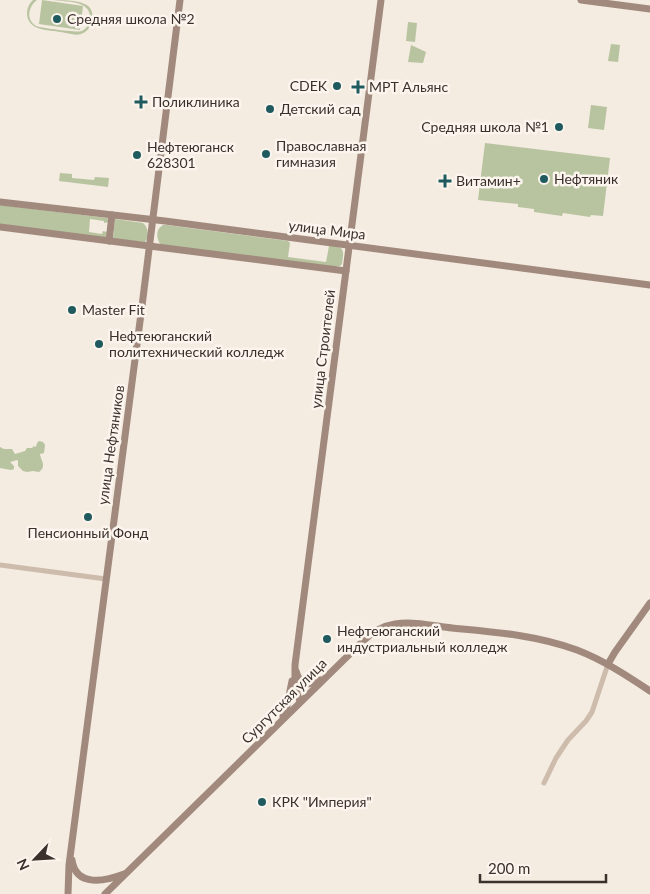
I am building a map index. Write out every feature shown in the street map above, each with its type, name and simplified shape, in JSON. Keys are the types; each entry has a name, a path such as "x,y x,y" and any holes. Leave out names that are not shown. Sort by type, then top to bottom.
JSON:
{"main road":[{"name":"улица Нефтяников","path":"66,894 180,0"},
{"name":"улица Строителей","path":"300,701 295,685 295,665 381,0"},
{"path":"581,0 650,9"},
{"name":"улица Мира","path":"0,202 349,245 650,285"},
{"path":"109,241 112,215"},
{"path":"0,227 346,271"},
{"path":"608,664 650,602"},
{"name":"Сургутская улица","path":"105,894 362,642 371,634 389,626 403,624 431,625 530,638 566,646 608,664 650,691"},
{"path":"295,665 299,679 306,684 314,683 325,677"},
{"path":"279,723 287,706 295,665"},
{"path":"71,852 75,870 87,878 102,880 127,873"}],"street":[{"path":"0,565 106,579"},
{"path":"544,783 556,758 568,740 592,712 608,664"}],"green space":[{"path":"33,0 37,0 30,9 29,16 36,26 82,31 88,25 89,12 82,5 53,0 73,1 87,5 93,15 90,27 79,35 35,27 28,20 27,14 29,5"},
{"path":"42,0 83,6 80,30 39,24"},
{"path":"408,22 417,23 415,42 406,41"},
{"path":"611,44 620,45 618,62 608,61"},
{"path":"411,45 426,52 423,63 408,62"},
{"path":"591,105 607,107 604,130 588,128"},
{"name":"Нефтяник","path":"485,143 610,158 603,216 591,215 590,217 563,213 562,216 534,212 534,209 518,207 518,204 478,200"},
{"path":"60,173 72,174 72,178 94,180 95,177 109,178 108,187 59,181"},
{"path":"0,205 107,218 109,222 104,223 104,221 90,219 89,232 102,234 103,231 107,232 106,238 0,224"},
{"path":"115,219 143,223 148,232 145,242 113,239"},
{"path":"163,225 288,241 290,243 288,257 326,262 329,246 338,247 343,252 342,264 334,267 163,246 160,244 157,236 159,229"},
{"path":"39,441 45,445 44,453 40,454 43,468 39,472 23,471 18,466 17,460 10,462 14,469 0,468 0,447 12,449 15,454 25,451 27,448 36,447"}],"place":[{"name":"Средняя школа №2","path":"57,19"},
{"name":"CDEK","path":"337,86"},
{"name":"МРТ Альянс","path":"358,87"},
{"name":"Поликлиника","path":"141,102"},
{"name":"Детский сад","path":"270,109"},
{"name":"Средняя школа №1","path":"559,127"},
{"name":"Православная гимназия","path":"266,154"},
{"name":"Нефтеюганск 628301","path":"137,155"},
{"name":"Нефтяник","path":"544,179"},
{"name":"Витамин+","path":"445,181"},
{"name":"Master Fit","path":"72,310"},
{"name":"Нефтеюганский политехнический колледж","path":"99,344"},
{"name":"Пенсионный Фонд","path":"88,517"},
{"name":"Нефтеюганский индустриальный колледж","path":"327,639"},
{"name":"КРК \"Империя\"","path":"262,802"}]}
